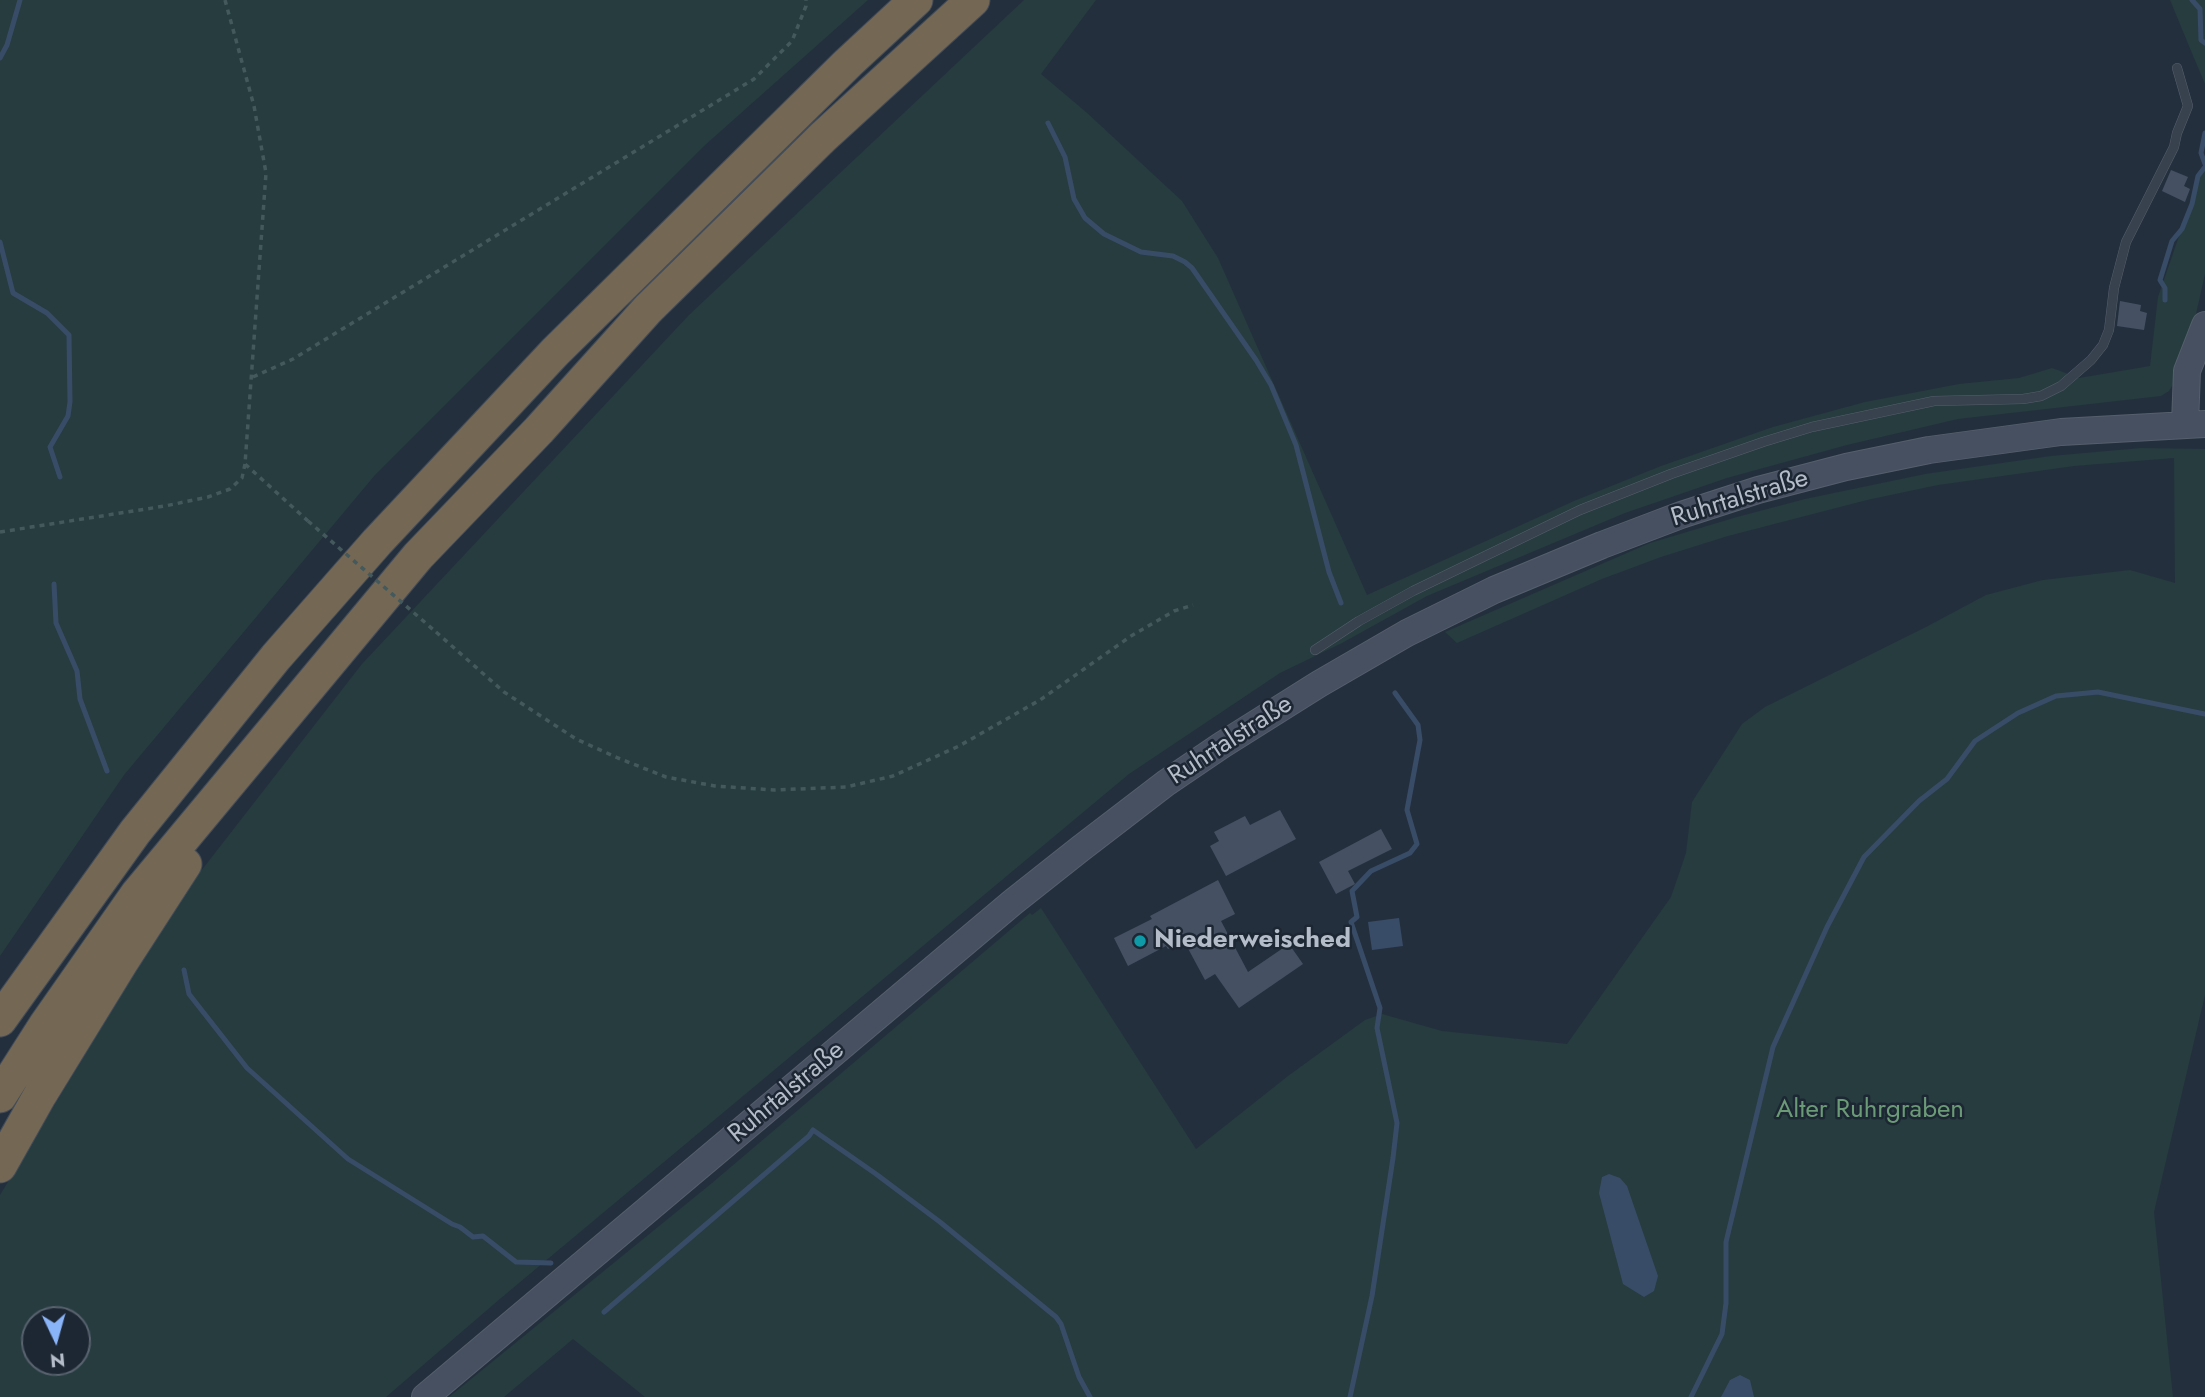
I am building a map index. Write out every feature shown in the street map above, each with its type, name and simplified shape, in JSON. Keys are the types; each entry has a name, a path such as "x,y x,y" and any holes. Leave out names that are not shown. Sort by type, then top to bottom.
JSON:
{"highway":[{"path":"0,1020 135,832 276,657 377,542 555,352 848,63 916,0"},
{"path":"0,1096 46,1024 137,894 418,556 539,430 648,309 823,137 973,0"},
{"path":"0,1166 121,962 265,740"}],"main road":[{"path":"2195,424 2187,371 2205,325"},
{"name":"Ruhrtalstraße","path":"425,1397 1013,902 1080,849 1166,783 1222,745 1407,633 1494,590 1602,545 1758,490 1846,467 1928,450 2061,432 2195,424"}],"lane":[{"path":"1315,650 1359,621 1413,591 1580,510 1671,474 1812,427 1882,411 1934,401 2023,399 2041,396 2061,386 2104,345 2109,330 2114,288 2126,242 2174,147 2188,106 2177,68"}],"path":[{"path":"0,532 208,497 230,489 242,478 253,377 266,173 254,106 225,0"},
{"path":"253,377 293,359 754,79 792,41 806,0"},
{"path":"245,464 504,692 576,739 618,758 666,777 716,786 774,790 846,787 893,776 959,746 1040,699 1131,636 1174,611 1193,605"}],"green space":[{"path":"0,0 868,0 704,146 375,475 124,775 0,956"},
{"path":"1024,0 1096,0 1041,74 1182,201 1218,258 1367,595 1574,501 1661,466 1773,427 1865,402 1959,384 2019,378 2052,368 2079,378 2150,366 2158,297 2205,161 2205,274 2194,323 2177,378 2169,391 2161,396 1958,419 1847,445 1727,478 1625,513 1427,596 1342,643 1280,673 1129,774 386,1397 0,1397 0,1195 180,898 362,664 689,315"},
{"path":"2170,0 2205,0 2205,84 2194,58"},
{"name":"Alter Ruhrgraben","path":"2141,448 2205,449 2205,995 2154,1212 2173,1397 645,1397 573,1339 504,1397 449,1397 712,1183 1030,913 1032,915 1041,908 1196,1149 1288,1076 1365,1020 1382,1014 1442,1031 1567,1044 1671,897 1686,853 1692,802 1742,724 1765,707 1986,595 2043,580 2130,570 2175,583 2174,458 2074,466 1938,485 1867,500 1728,536 1661,557 1602,579 1457,643 1445,632 1650,543 1805,499 1925,474 2051,456"}],"water":[{"path":"1399,918 1403,946 1372,950 1368,922"},
{"path":"1609,1174 1620,1178 1627,1186 1658,1276 1654,1291 1644,1297 1623,1284 1599,1193 1602,1177"},
{"path":"1740,1375 1750,1380 1754,1397 1721,1397 1730,1380"}],"building":[{"path":"2171,170 2188,177 2184,186 2190,189 2185,202 2162,191"},
{"path":"2120,301 2141,305 2140,311 2147,313 2144,330 2117,326"},
{"path":"1280,810 1296,839 1226,876 1210,846 1219,841 1214,832 1245,816 1250,825"},
{"path":"1381,829 1392,849 1348,871 1355,884 1336,894 1319,862"},
{"path":"1218,880 1235,914 1221,921 1248,972 1289,944 1303,964 1239,1008 1215,974 1205,980 1184,941 1168,949 1166,946 1128,966 1114,938"}],"waterway":[{"path":"0,58 7,45 20,0"},
{"path":"2192,0 2200,9 2201,40 2205,43"},
{"path":"1048,123 1065,157 1074,199 1085,218 1104,234 1141,252 1173,256 1185,262 1192,268 1256,360 1271,385 1296,445 1329,572 1341,603"},
{"path":"2205,133 2201,153 2205,164"},
{"path":"2165,300 2165,288 2160,280 2172,241 2182,229 2192,204 2198,176 2205,167"},
{"path":"0,242 13,293 47,313 69,335 68,416 50,447 60,477"},
{"path":"54,584 56,623 77,671 80,699 107,771"},
{"name":"Alter Ruhrgraben","path":"1691,1397 1722,1334 1726,1303 1726,1242 1773,1047 1827,927 1864,857 1919,801 1947,779 1975,741 2018,713 2056,696 2098,692 2205,714"},
{"path":"1350,1397 1372,1296 1397,1123 1377,1028 1380,1008 1351,922 1357,917 1352,891 1371,871 1410,853 1417,844 1407,810 1420,740 1418,725 1395,693"},
{"path":"184,970 189,994 247,1068 348,1159 473,1237 483,1236 516,1262 551,1263"},
{"path":"604,1312 813,1130 940,1222 1056,1317 1061,1324 1079,1377 1090,1397"}],"place":[{"name":"Niederweisched","path":"1140,941"}]}
